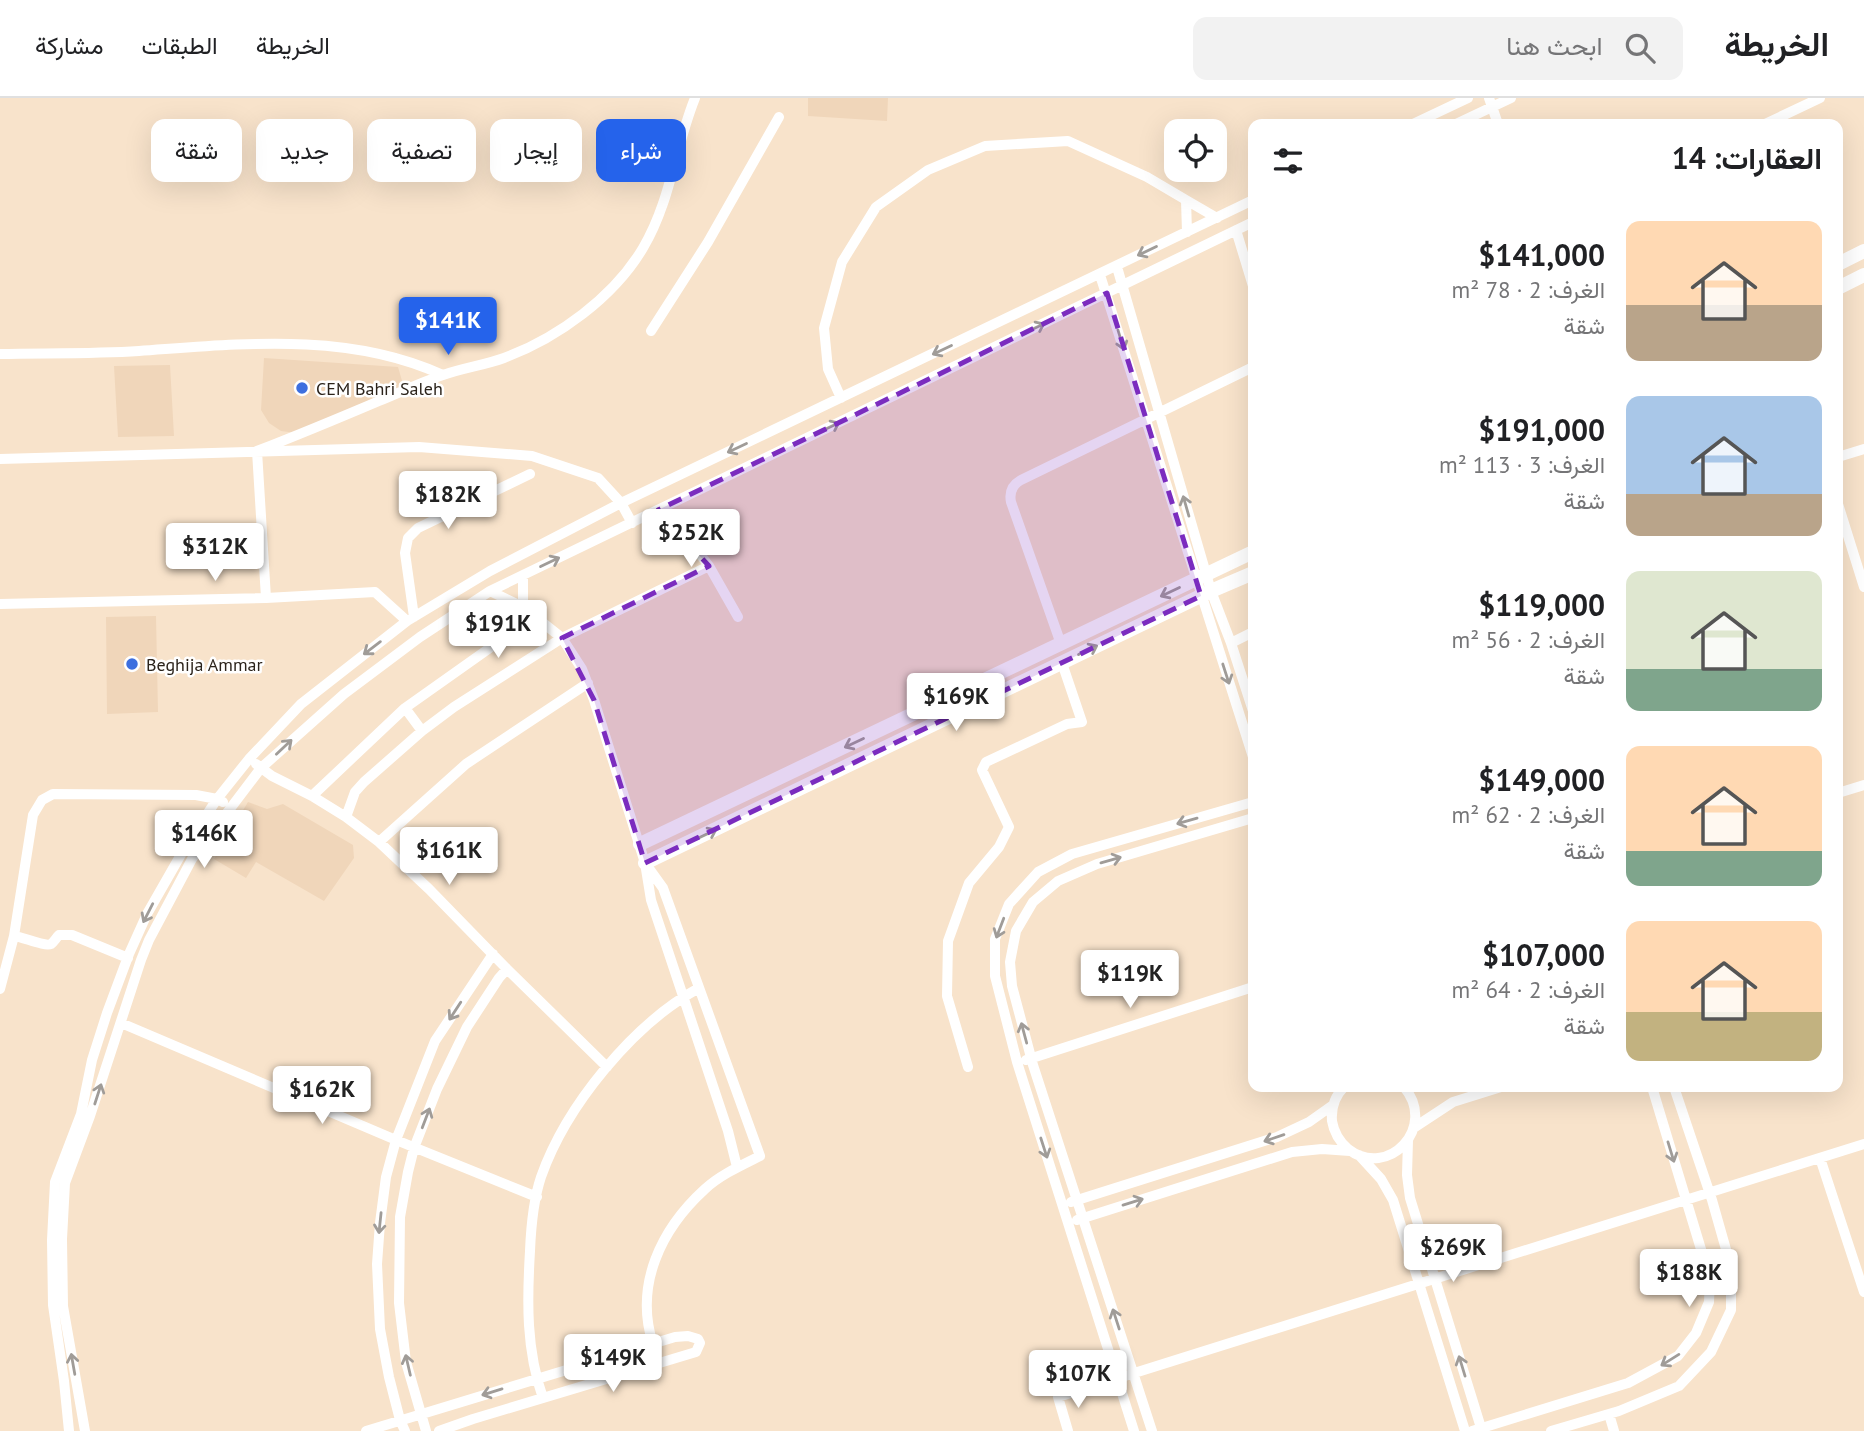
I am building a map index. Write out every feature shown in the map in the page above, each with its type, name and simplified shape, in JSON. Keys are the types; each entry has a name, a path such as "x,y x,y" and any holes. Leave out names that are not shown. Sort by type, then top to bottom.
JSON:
{"street":[{"path":"257,452 443,374 505,358 573,322 598,302 643,249 661,212 695,98"},
{"path":"1424,119 1468,98"},
{"path":"1465,119 1491,102 1511,98"},
{"path":"1776,119 1820,98"},
{"path":"1491,102 1496,119"},
{"path":"651,331 708,242 779,117"},
{"path":"841,398 828,369 824,328 842,262 876,207 928,170 985,146 1068,141 1147,177 1217,218"},
{"path":"1186,200 1187,232"},
{"path":"69,1431 53,1305 55,1182 81,1114 92,1059 107,1013 147,914 183,851 217,799 249,759 301,704 410,619 490,571 621,503 1248,202"},
{"path":"85,1431 63,1306 65,1183 141,960 155,929 192,859 261,768 344,694 420,637 490,592 1248,224"},
{"path":"1236,230 1248,270"},
{"path":"1843,262 1864,251"},
{"path":"1117,267 1159,412 1201,578"},
{"path":"1100,275 1145,418 1206,593 1248,740"},
{"path":"1843,286 1864,275"},
{"path":"0,354 136,351 230,343 285,344 357,348 421,365 443,374"},
{"path":"1061,644 1011,502 1010,491 1016,482 1248,369"},
{"path":"0,459 419,447 532,456 598,478 621,503 632,523"},
{"path":"1843,455 1864,449"},
{"path":"257,452 266,598"},
{"path":"410,619 405,554 408,538 418,528 530,474"},
{"path":"658,510 709,566 738,617"},
{"path":"1843,520 1864,587"},
{"path":"639,844 1248,554"},
{"path":"346,817 359,787 422,731 454,708 562,638 709,566"},
{"path":"645,863 1248,575"},
{"path":"523,576 523,607"},
{"path":"0,604 266,598 375,592 410,619"},
{"path":"490,592 523,607 562,638 588,683 645,863 651,900 728,1131 737,1167"},
{"path":"1206,593 1231,643 1248,696"},
{"path":"312,796 405,708 535,616"},
{"path":"1231,643 1248,634"},
{"path":"968,1067 947,996 948,942 969,883 999,847 1009,827 982,770 986,762 1067,724 1082,722 1062,663"},
{"path":"379,842 466,764 588,683"},
{"path":"405,708 422,731"},
{"path":"249,759 272,776 346,817 379,842 607,1067"},
{"path":"1843,791 1864,785"},
{"path":"0,989 14,936 33,815 42,800 53,794 196,795 217,799 232,806"},
{"path":"1135,1431 1017,1062 995,976 995,939 1009,904 1038,872 1072,854 1248,803"},
{"path":"1152,1431 1031,1058 1012,986 1010,962 1016,931 1034,902 1058,881 1097,864 1248,819"},
{"path":"645,863 663,888 761,1156 737,1167 706,1187 676,1219 659,1246 650,1279 646,1313 653,1344"},
{"path":"14,936 44,945 50,944 59,935 72,935 128,958"},
{"path":"405,1431 389,1377 380,1329 377,1264 386,1177 397,1140 435,1041 493,954"},
{"path":"426,1431 406,1362 399,1303 400,1217 408,1172 437,1088 467,1027 507,969"},
{"path":"543,1398 531,1351 527,1306 532,1217 541,1177 562,1129 607,1067 635,1036 682,997 699,988"},
{"path":"1017,1062 1248,989"},
{"path":"121,1023 537,1197"},
{"path":"1340,1092 1333,1105 1332,1115 1336,1135 1342,1144 1381,1179 1393,1200 1465,1431"},
{"path":"1068,1223 1292,1152 1322,1149 1370,1157 1391,1154 1408,1140 1415,1126 1415,1109 1407,1092"},
{"path":"1415,1126 1453,1102 1486,1092"},
{"path":"1408,1140 1409,1198 1478,1430 1628,1383 1678,1356 1696,1333 1709,1302 1710,1279 1654,1092"},
{"path":"1551,1431 1609,1414 1679,1386 1712,1352 1731,1310 1731,1268 1676,1092"},
{"path":"1062,1205 1277,1137 1298,1128 1333,1105"},
{"path":"1068,1431 1058,1397 1864,1144"},
{"path":"1820,1158 1864,1292"},
{"path":"366,1431 675,1337 688,1336 698,1339 700,1343 696,1352 439,1431"},
{"path":"1609,1414 1614,1431"}],"highlighted area":[{"path":"1107,293 1201,596 645,863 594,700 562,638 709,566 658,510"}],"shaded area":[{"path":"808,98 888,98 887,121 808,116"},
{"path":"264,358 398,367 405,391 296,433 281,431 269,423 261,410"},
{"path":"170,365 174,436 118,437 114,366"},
{"name":"Beghija Ammar","path":"156,616 158,712 107,714 106,617"},
{"path":"248,802 267,809 283,804 353,845 354,858 324,901 256,862 246,878 214,859"}],"place":[{"name":"CEM Bahri Saleh","path":"302,388"},
{"name":"Beghija Ammar","path":"132,664"}]}
